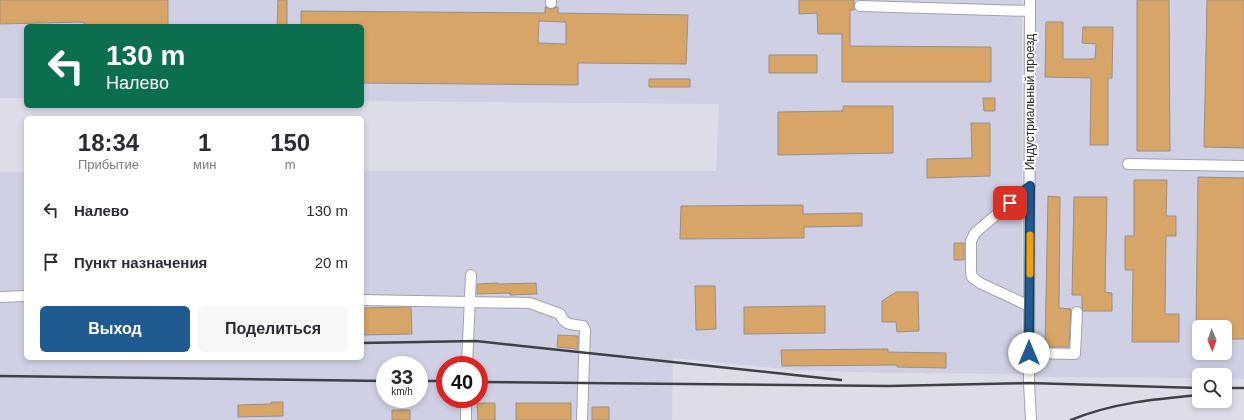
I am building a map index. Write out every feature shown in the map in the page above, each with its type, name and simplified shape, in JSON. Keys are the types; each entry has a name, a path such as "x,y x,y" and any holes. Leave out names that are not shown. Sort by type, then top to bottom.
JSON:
{"street":[{"name":"Индустриальный проезд","path":"1030,0 1029,353 1031,420"},
{"path":"860,6 1030,11"},
{"path":"1128,164 1244,166"},
{"path":"1030,186 975,233 971,241 971,272 972,277 980,282 1030,306"},
{"path":"467,356 471,275"},
{"path":"0,297 24,296"},
{"path":"364,300 530,303 560,314 563,321 567,323 583,326 585,330 582,420"},
{"path":"1029,353 1075,354 1077,312"},
{"path":"466,408 466,420"}],"shaded area":[{"path":"0,0 1022,0 1022,374 885,373 794,370 673,358 672,420 0,420 0,172 24,172 24,360 364,360 364,171 716,171 719,104 364,101 364,24 24,24 24,98 0,98"},
{"path":"1035,0 1244,0 1244,379 1232,379 1232,368 1192,368 1192,378 1034,377"}],"building":[{"path":"0,0 168,0 168,24 84,24 84,22 0,24"},
{"path":"278,0 287,0 287,24 277,24"},
{"path":"799,0 854,0 854,10 850,10 850,46 991,47 991,82 842,82 842,34 818,34 817,13 799,14"},
{"path":"1137,0 1169,0 1170,151 1137,151"},
{"path":"1207,0 1244,0 1244,148 1204,147"},
{"path":"545,7 551,9 558,7 558,13 688,15 686,64 578,63 578,85 364,83 364,24 301,24 301,11 545,13","holes":["539,21 566,22 566,44 538,43"]},
{"path":"1046,22 1063,22 1063,59 1095,59 1096,44 1082,43 1083,27 1113,27 1112,78 1108,78 1108,145 1090,145 1091,78 1045,77"},
{"path":"769,55 817,55 817,73 769,73"},
{"path":"649,79 690,79 690,87 649,87"},
{"path":"983,98 995,98 995,111 984,111"},
{"path":"843,106 893,106 893,153 778,155 778,112 843,111"},
{"path":"971,123 990,123 990,176 927,178 927,159 972,158"},
{"path":"1198,177 1244,178 1244,339 1232,339 1232,320 1196,320"},
{"path":"1134,180 1167,180 1166,216 1176,216 1176,236 1166,236 1165,314 1179,314 1179,342 1132,342 1133,270 1125,270 1125,236 1134,236"},
{"path":"1048,196 1060,197 1059,308 1071,309 1069,347 1045,347"},
{"path":"1074,197 1107,197 1105,292 1112,293 1112,311 1083,311 1082,295 1072,295"},
{"path":"803,205 803,214 862,213 862,226 804,227 804,238 680,239 681,206"},
{"path":"954,243 964,243 964,260 954,260"},
{"path":"536,283 537,294 477,294 477,284"},
{"path":"695,286 715,286 716,329 696,330"},
{"path":"896,292 918,292 919,331 897,332 896,322 882,322 882,301"},
{"path":"825,306 825,333 744,334 744,307"},
{"path":"411,307 412,334 364,335 364,308"},
{"path":"558,335 578,336 578,349 557,347"},
{"path":"888,349 888,352 946,353 946,368 897,367 897,365 782,366 781,350"},
{"path":"271,402 283,402 283,416 238,417 238,405 271,404"},
{"path":"488,403 495,403 495,420 478,420 477,408 488,408"},
{"path":"516,403 571,403 571,420 516,420"},
{"path":"592,407 609,407 609,420 592,420"},
{"path":"392,410 410,410 410,420 392,420"}],"railway":[{"path":"364,343 476,341 841,380"},
{"path":"0,376 376,381"},
{"path":"428,381 436,381"},
{"path":"488,382 889,386 1029,383 1192,388"},
{"path":"1232,388 1244,388"},
{"path":"1071,420 1102,409 1150,400 1192,396"}],"slow traffic":[{"path":"1030,235 1030,274"}],"route":[{"path":"1010,203 1030,186 1029,353"}]}
